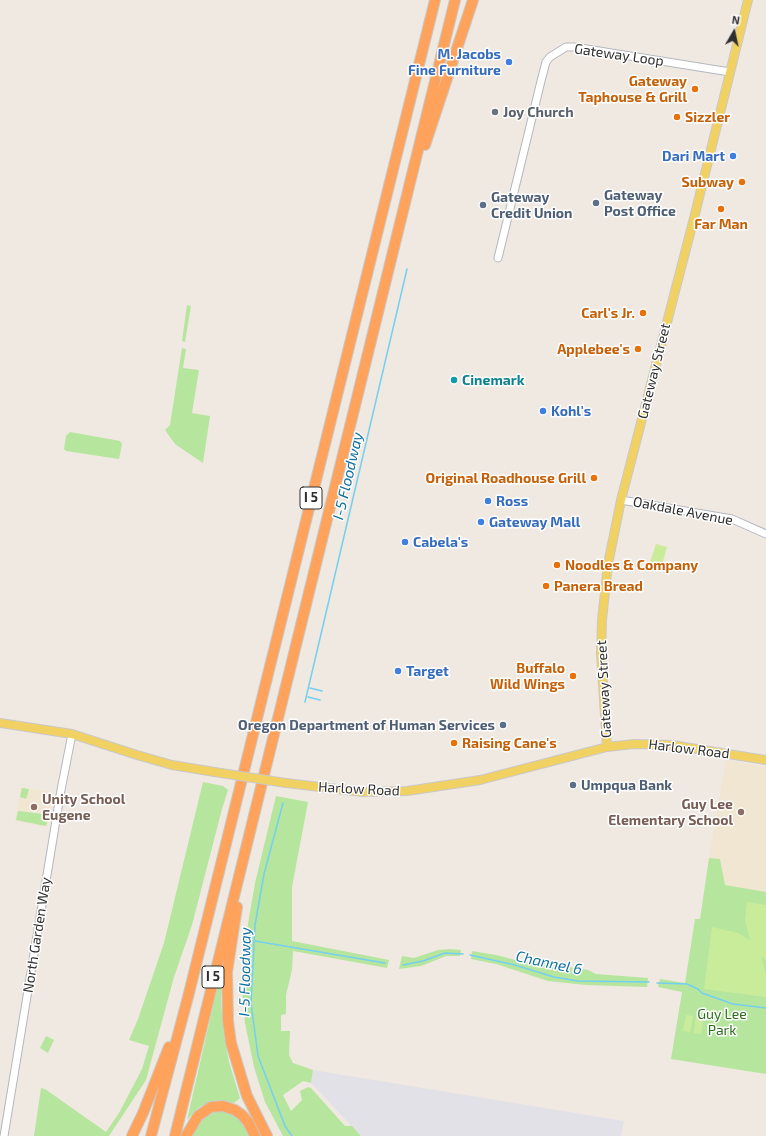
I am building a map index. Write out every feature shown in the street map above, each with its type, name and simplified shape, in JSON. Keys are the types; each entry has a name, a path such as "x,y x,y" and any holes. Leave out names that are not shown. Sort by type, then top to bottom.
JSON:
{"highway":[{"path":"425,38 425,20 429,0"},
{"name":"I 5","path":"150,1136 188,997 425,38 436,0"},
{"name":"I 5","path":"175,1136 454,0"},
{"path":"409,183 423,152 473,1"},
{"path":"252,819 229,951 227,972 228,1021 231,1043 242,1081 253,1112 267,1136"},
{"path":"132,1136 143,1113 188,997"},
{"path":"186,1136 195,1120 204,1111 211,1107 223,1106 235,1110 242,1115 248,1122 255,1136"}],"main road":[{"name":"Gateway Street","path":"608,747 601,670 602,620 608,564 621,500 748,0"},
{"name":"Harlow Road","path":"0,723 72,734 172,765 286,783 363,792 407,791 480,780 608,747 645,744 672,745 766,760"}],"street":[{"name":"Gateway Loop","path":"498,258 541,81 546,62 550,57 566,47 574,47 730,72"},
{"name":"Oakdale Avenue","path":"621,500 732,519 766,534"},
{"name":"North Garden Way","path":"4,1136 61,790 72,734"}],"shaded area":[{"name":"Guy Lee Elementary School","path":"726,760 766,767 766,892 725,885 720,859 709,858"},
{"name":"Unity School Eugene","path":"21,787 53,792 47,827 15,821"},
{"path":"313,1070 624,1121 621,1136 361,1136 311,1083"}],"green space":[{"path":"187,305 191,306 185,342 182,341"},
{"path":"182,348 186,349 183,368 199,370 192,413 210,416 203,463 175,444 165,430 170,425"},
{"path":"70,432 120,441 122,444 119,459 66,451 64,449 66,436"},
{"path":"656,544 667,547 660,572 648,568"},
{"path":"203,782 223,786 228,790 192,925 174,977 146,1080 109,1136 34,1136 41,1088 45,1089 106,1132 119,1113 142,1069 149,1046 129,1040 138,1019 164,943"},
{"path":"22,788 29,789 26,799 20,797"},
{"path":"276,796 308,802 292,887 292,941 389,960 387,968 293,951 292,970 286,995 286,1014 281,1015 281,1031 290,1031 289,1055 293,1063 313,1070 311,1083 303,1081 283,1095 291,1111 302,1100 300,1091 308,1087 311,1088 345,1126 352,1126 361,1136 283,1136 265,1102 254,1067 245,1023 242,988 244,947 255,883"},
{"path":"18,811 43,814 48,818 46,826 16,820"},
{"name":"Guy Lee Park","path":"709,858 720,859 725,885 766,892 766,1074 671,1059 682,992 658,987 660,979 685,983 695,919 700,919"},
{"path":"747,902 766,905 766,960 761,956 766,975 766,997 704,989 712,927 738,933 750,940 745,921"},
{"path":"438,950 461,950 460,956 446,956 421,966 399,969 402,956 414,958"},
{"path":"472,951 523,962 532,961 588,970 596,974 648,978 647,987 586,985 548,981 496,964 471,959"},
{"path":"222,967 221,1003 224,1035 229,1062 240,1098 234,1103 221,1100 209,1103 198,1108 187,1120"},
{"path":"686,1015 693,1016 690,1032 683,1031"},
{"path":"696,1017 704,1018 701,1034 694,1033"},
{"path":"46,1036 54,1040 48,1053 40,1048"},
{"path":"212,1110 227,1110 243,1119 252,1136 190,1136 198,1121"}],"waterway":[{"name":"I-5 Floodway","path":"305,702 407,269"},
{"name":"I-5 Floodway","path":"310,688 322,691"},
{"name":"I-5 Floodway","path":"308,697 320,700"},
{"name":"I-5 Floodway","path":"283,803 264,874 255,925 251,1003 258,1056 285,1126 292,1136"},
{"name":"Channel 6","path":"255,941 385,963"},
{"name":"Channel 6","path":"403,965 423,961 445,953 463,954"},
{"name":"Channel 6","path":"470,955 515,965 554,977 578,981 649,982"},
{"name":"Channel 6","path":"657,983 687,984 698,989 702,993 733,1004 766,1008"}],"place":[{"name":"M. Jacobs Fine Furniture","path":"509,62"},
{"name":"Gateway Taphouse & Grill","path":"695,89"},
{"name":"Joy Church","path":"495,112"},
{"name":"Sizzler","path":"677,117"},
{"name":"Dari Mart","path":"733,156"},
{"name":"Subway","path":"742,182"},
{"name":"Gateway Post Office","path":"596,203"},
{"name":"Gateway Credit Union","path":"483,205"},
{"name":"Far Man","path":"721,209"},
{"name":"Carl's Jr.","path":"643,313"},
{"name":"Applebee's","path":"638,349"},
{"name":"Cinemark","path":"454,380"},
{"name":"Kohl's","path":"543,411"},
{"name":"Original Roadhouse Grill","path":"594,478"},
{"name":"Ross","path":"488,501"},
{"name":"Gateway Mall","path":"481,522"},
{"name":"Cabela's","path":"405,542"},
{"name":"Noodles & Company","path":"557,565"},
{"name":"Panera Bread","path":"546,586"},
{"name":"Target","path":"398,671"},
{"name":"Buffalo Wild Wings","path":"573,676"},
{"name":"Oregon Department of Human Services","path":"503,725"},
{"name":"Raising Cane's","path":"454,743"},
{"name":"Umpqua Bank","path":"573,785"},
{"name":"Unity School Eugene","path":"34,807"},
{"name":"Guy Lee Elementary School","path":"741,812"}]}
